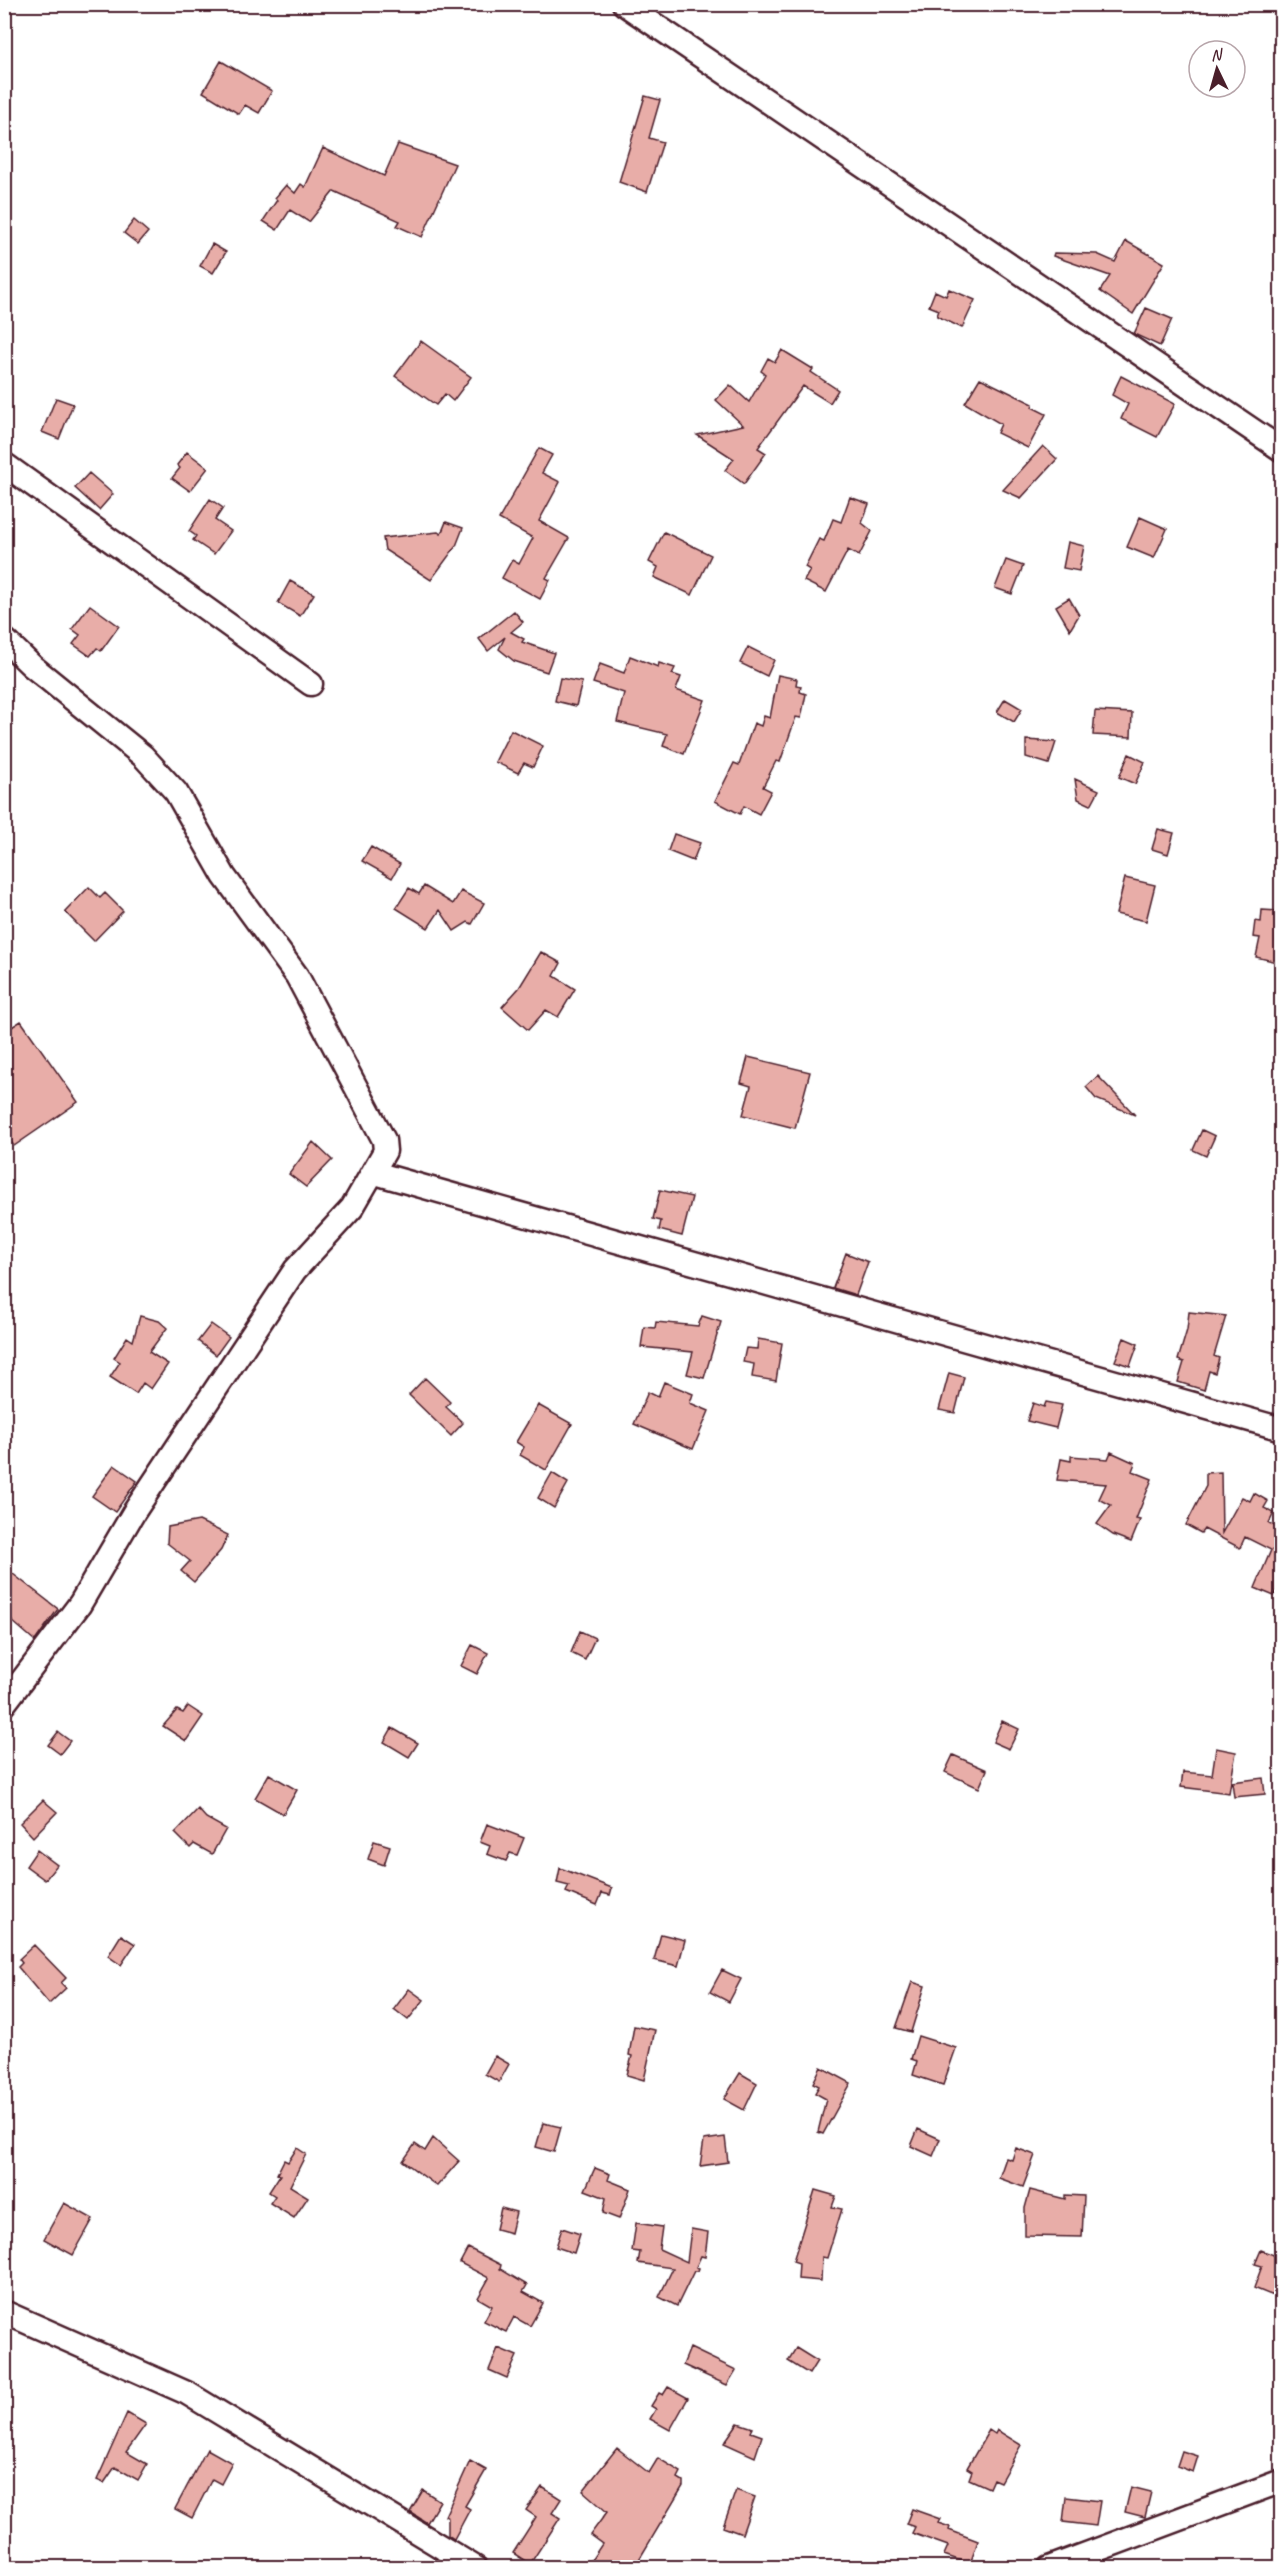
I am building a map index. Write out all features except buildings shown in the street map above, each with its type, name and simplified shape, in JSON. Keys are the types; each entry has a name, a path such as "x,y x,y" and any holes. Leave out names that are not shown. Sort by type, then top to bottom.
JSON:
{"street":[{"path":"624,4 1281,450"},
{"path":"4,464 311,684"},
{"path":"4,639 32,666 143,756 176,792 224,876 297,976 384,1140 385,1151 375,1173 352,1208 295,1270 141,1502 80,1604 4,1704"},
{"path":"375,1173 1281,1429"},
{"path":"4,2312 187,2393 476,2568"},
{"path":"1049,2568 1281,2481"}]}
